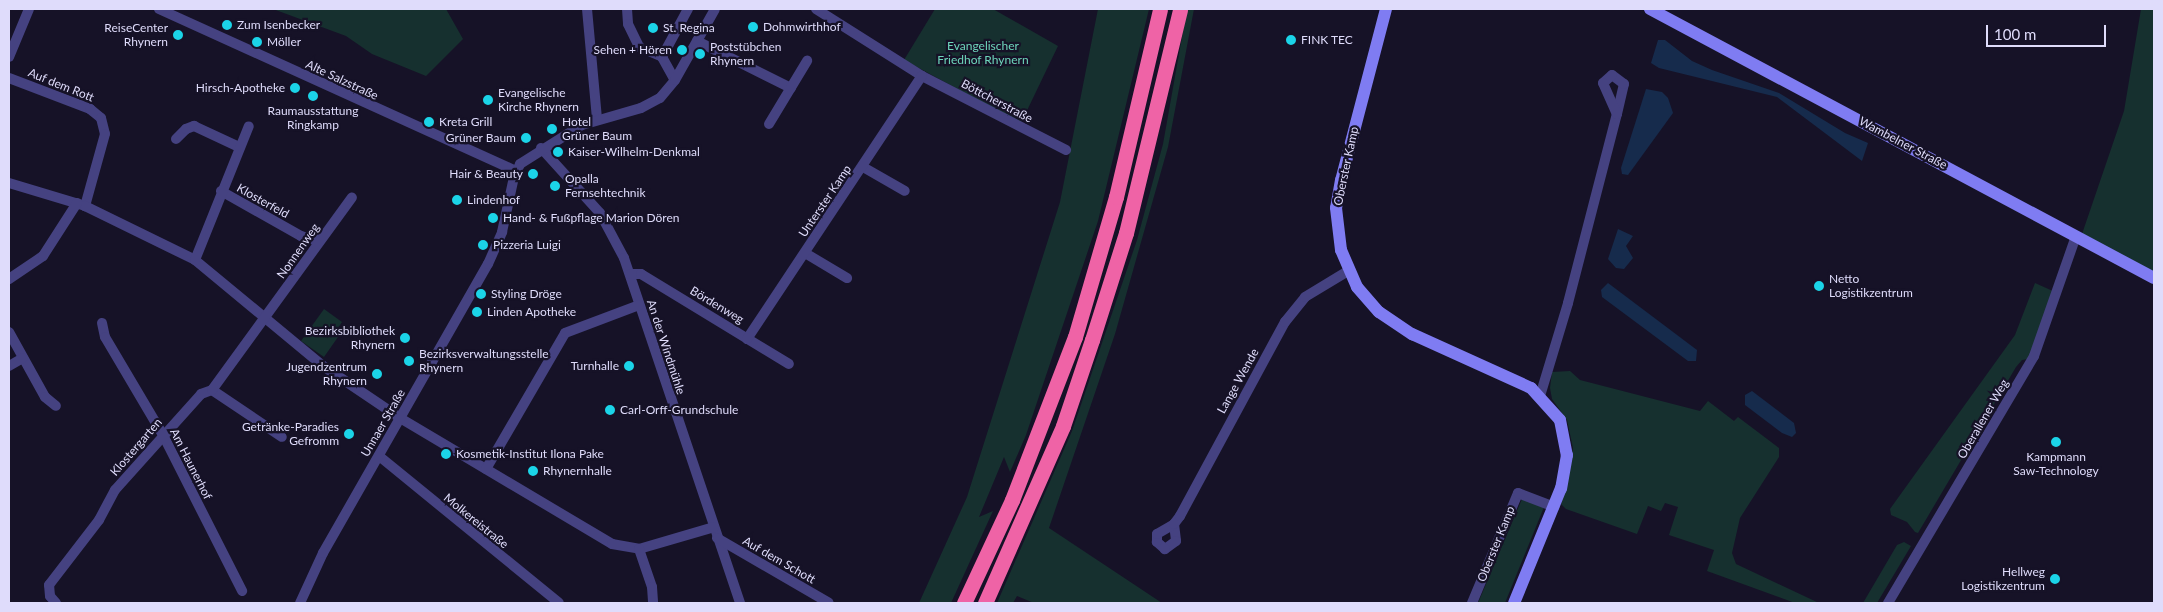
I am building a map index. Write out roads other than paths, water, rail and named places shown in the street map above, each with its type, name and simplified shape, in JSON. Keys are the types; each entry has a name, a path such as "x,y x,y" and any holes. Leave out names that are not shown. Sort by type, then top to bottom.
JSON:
{"highway":[{"path":"964,603 1019,484 1075,337 1114,206 1160,9"},
{"path":"985,603 1062,426 1092,340 1126,233 1180,9"}],"main road":[{"name":"Oberster Kamp","path":"1386,9 1341,180 1336,208 1337,231 1348,271 1369,303 1391,321 1418,337 1518,381 1540,396 1560,420 1567,442 1565,469 1554,507 1514,603"},
{"name":"Wambelner Straße","path":"1650,9 2154,278"}],"street":[{"path":"9,56 29,9"},
{"name":"Alte Salzstraße","path":"159,9 467,152 516,171"},
{"path":"587,9 597,118"},
{"path":"627,9 628,24 639,47 662,57 675,80"},
{"path":"662,57 688,9"},
{"path":"516,171 541,148 597,118 650,104 664,94 675,80 715,9"},
{"name":"Böttcherstraße","path":"816,9 922,76 1066,150"},
{"path":"697,41 791,88"},
{"path":"769,124 807,61"},
{"name":"Unterster Kamp","path":"747,338 922,76"},
{"name":"Auf dem Rott","path":"9,78 90,109 101,118 105,134 81,205 43,256 9,280"},
{"path":"1540,396 1568,303 1617,114"},
{"path":"176,139 186,129 194,126 239,147"},
{"name":"Klosterfeld","path":"196,260 220,192 249,126"},
{"name":"An der Windmühle","path":"541,148 600,213 630,274 740,603"},
{"path":"863,167 905,191"},
{"name":"Unnaer Straße","path":"300,603 321,556 488,264 510,207 516,171"},
{"path":"9,183 81,205 196,260 229,285 266,320 323,366 400,418 612,544 639,549 714,526"},
{"name":"Klosterfeld","path":"220,192 301,236 315,240 321,238"},
{"name":"Nonnenweg","path":"266,320 321,238 352,197"},
{"name":"Oberallener Weg","path":"1888,603 2034,356 2076,236"},
{"path":"805,253 848,278"},
{"name":"Lange Wende","path":"1174,524 1285,322 1305,297 1348,271"},
{"name":"Bördenweg","path":"630,274 641,274 789,364"},
{"path":"486,469 565,333 639,305"},
{"name":"Klostergarten","path":"56,603 50,596 49,585 99,520 115,490 201,394 212,390 266,320"},
{"name":"Am Haunerhof","path":"102,323 105,337 163,435 242,591"},
{"path":"9,332 45,397 56,406"},
{"path":"9,366 23,358"},
{"path":"212,390 282,436"},
{"name":"Molkereistraße","path":"379,456 559,603"},
{"name":"Oberster Kamp","path":"1472,603 1518,493 1554,507"},
{"name":"Auf dem Schott","path":"718,538 828,603"},
{"path":"639,549 652,587 653,603"}],"water":[{"path":"1658,40 1665,40 1692,61 1712,70 1779,93 1845,133 1868,143 1862,161 1777,97 1659,68 1651,63"},
{"path":"1646,89 1662,92 1668,98 1673,113 1628,175 1622,174 1621,168"},
{"path":"1618,229 1633,236 1626,246 1633,258 1624,269 1616,268 1608,259"},
{"path":"1608,283 1697,350 1696,361 1688,361 1602,297 1601,290"},
{"path":"1752,391 1794,423 1796,433 1792,437 1782,433 1745,405 1745,395"}],"place":[{"name":"Zum Isenbecker","path":"227,25"},
{"name":"Dohmwirthhof","path":"753,27"},
{"name":"St. Regina","path":"653,28"},
{"name":"ReiseCenter Rhynern","path":"178,35"},
{"name":"FINK TEC","path":"1291,40"},
{"name":"Möller","path":"257,42"},
{"name":"Sehen + Hören","path":"682,50"},
{"name":"Poststübchen Rhynern","path":"700,54"},
{"name":"Hirsch-Apotheke","path":"295,88"},
{"name":"Raumausstattung Ringkamp","path":"313,96"},
{"name":"Evangelische Kirche Rhynern","path":"488,100"},
{"name":"Kreta Grill","path":"429,122"},
{"name":"Hotel Grüner Baum","path":"552,129"},
{"name":"Grüner Baum","path":"526,138"},
{"name":"Kaiser-Wilhelm-Denkmal","path":"558,152"},
{"name":"Hair & Beauty","path":"533,174"},
{"name":"Opalla Fernsehtechnik","path":"555,186"},
{"name":"Lindenhof","path":"457,200"},
{"name":"Hand- & Fußpflage Marion Dören","path":"493,218"},
{"name":"Pizzeria Luigi","path":"483,245"},
{"name":"Netto Logistikzentrum","path":"1819,286"},
{"name":"Styling Dröge","path":"481,294"},
{"name":"Linden Apotheke","path":"477,312"},
{"name":"Bezirksbibliothek Rhynern","path":"405,338"},
{"name":"Bezirksverwaltungsstelle Rhynern","path":"409,361"},
{"name":"Turnhalle","path":"629,366"},
{"name":"Jugendzentrum Rhynern","path":"377,374"},
{"name":"Carl-Orff-Grundschule","path":"610,410"},
{"name":"Getränke-Paradies Gefromm","path":"349,434"},
{"name":"Kampmann Saw-Technology","path":"2056,442"},
{"name":"Kosmetik-Institut Ilona Pake","path":"446,454"},
{"name":"Rhynernhalle","path":"533,471"},
{"name":"Hellweg Logistikzentrum","path":"2055,579"}],"park label":[{"name":"Evangelischer Friedhof Rhynern","path":"983,53"}]}
